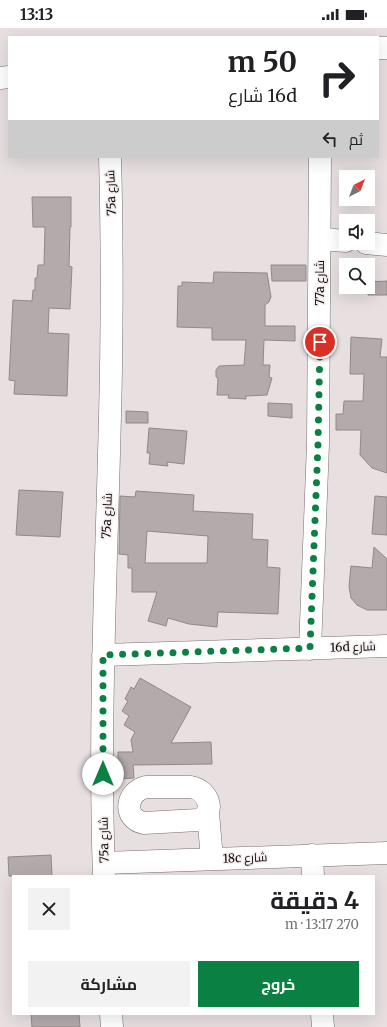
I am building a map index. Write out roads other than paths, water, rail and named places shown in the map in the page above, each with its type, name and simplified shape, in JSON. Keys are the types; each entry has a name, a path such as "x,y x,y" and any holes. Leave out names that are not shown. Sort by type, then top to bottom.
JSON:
{"street":[{"name":"75a شارع","path":"104,869 102,759 103,655 112,325 110,158"},
{"name":"77a شارع","path":"310,648 319,436 320,158"},
{"path":"320,239 339,240"},
{"path":"375,244 387,245"},
{"name":"16d شارع","path":"103,655 387,646"},
{"path":"205,859 208,813 207,796 198,788 191,786 146,787 135,792 131,796 131,815 139,822 188,821 202,819 206,817 208,813"},
{"path":"188,821 191,823 196,832 205,859"},
{"name":"18c شارع","path":"104,869 205,859 312,866 387,853"},
{"path":"111,1015 112,1027"},
{"path":"322,1015 323,1027"}]}
